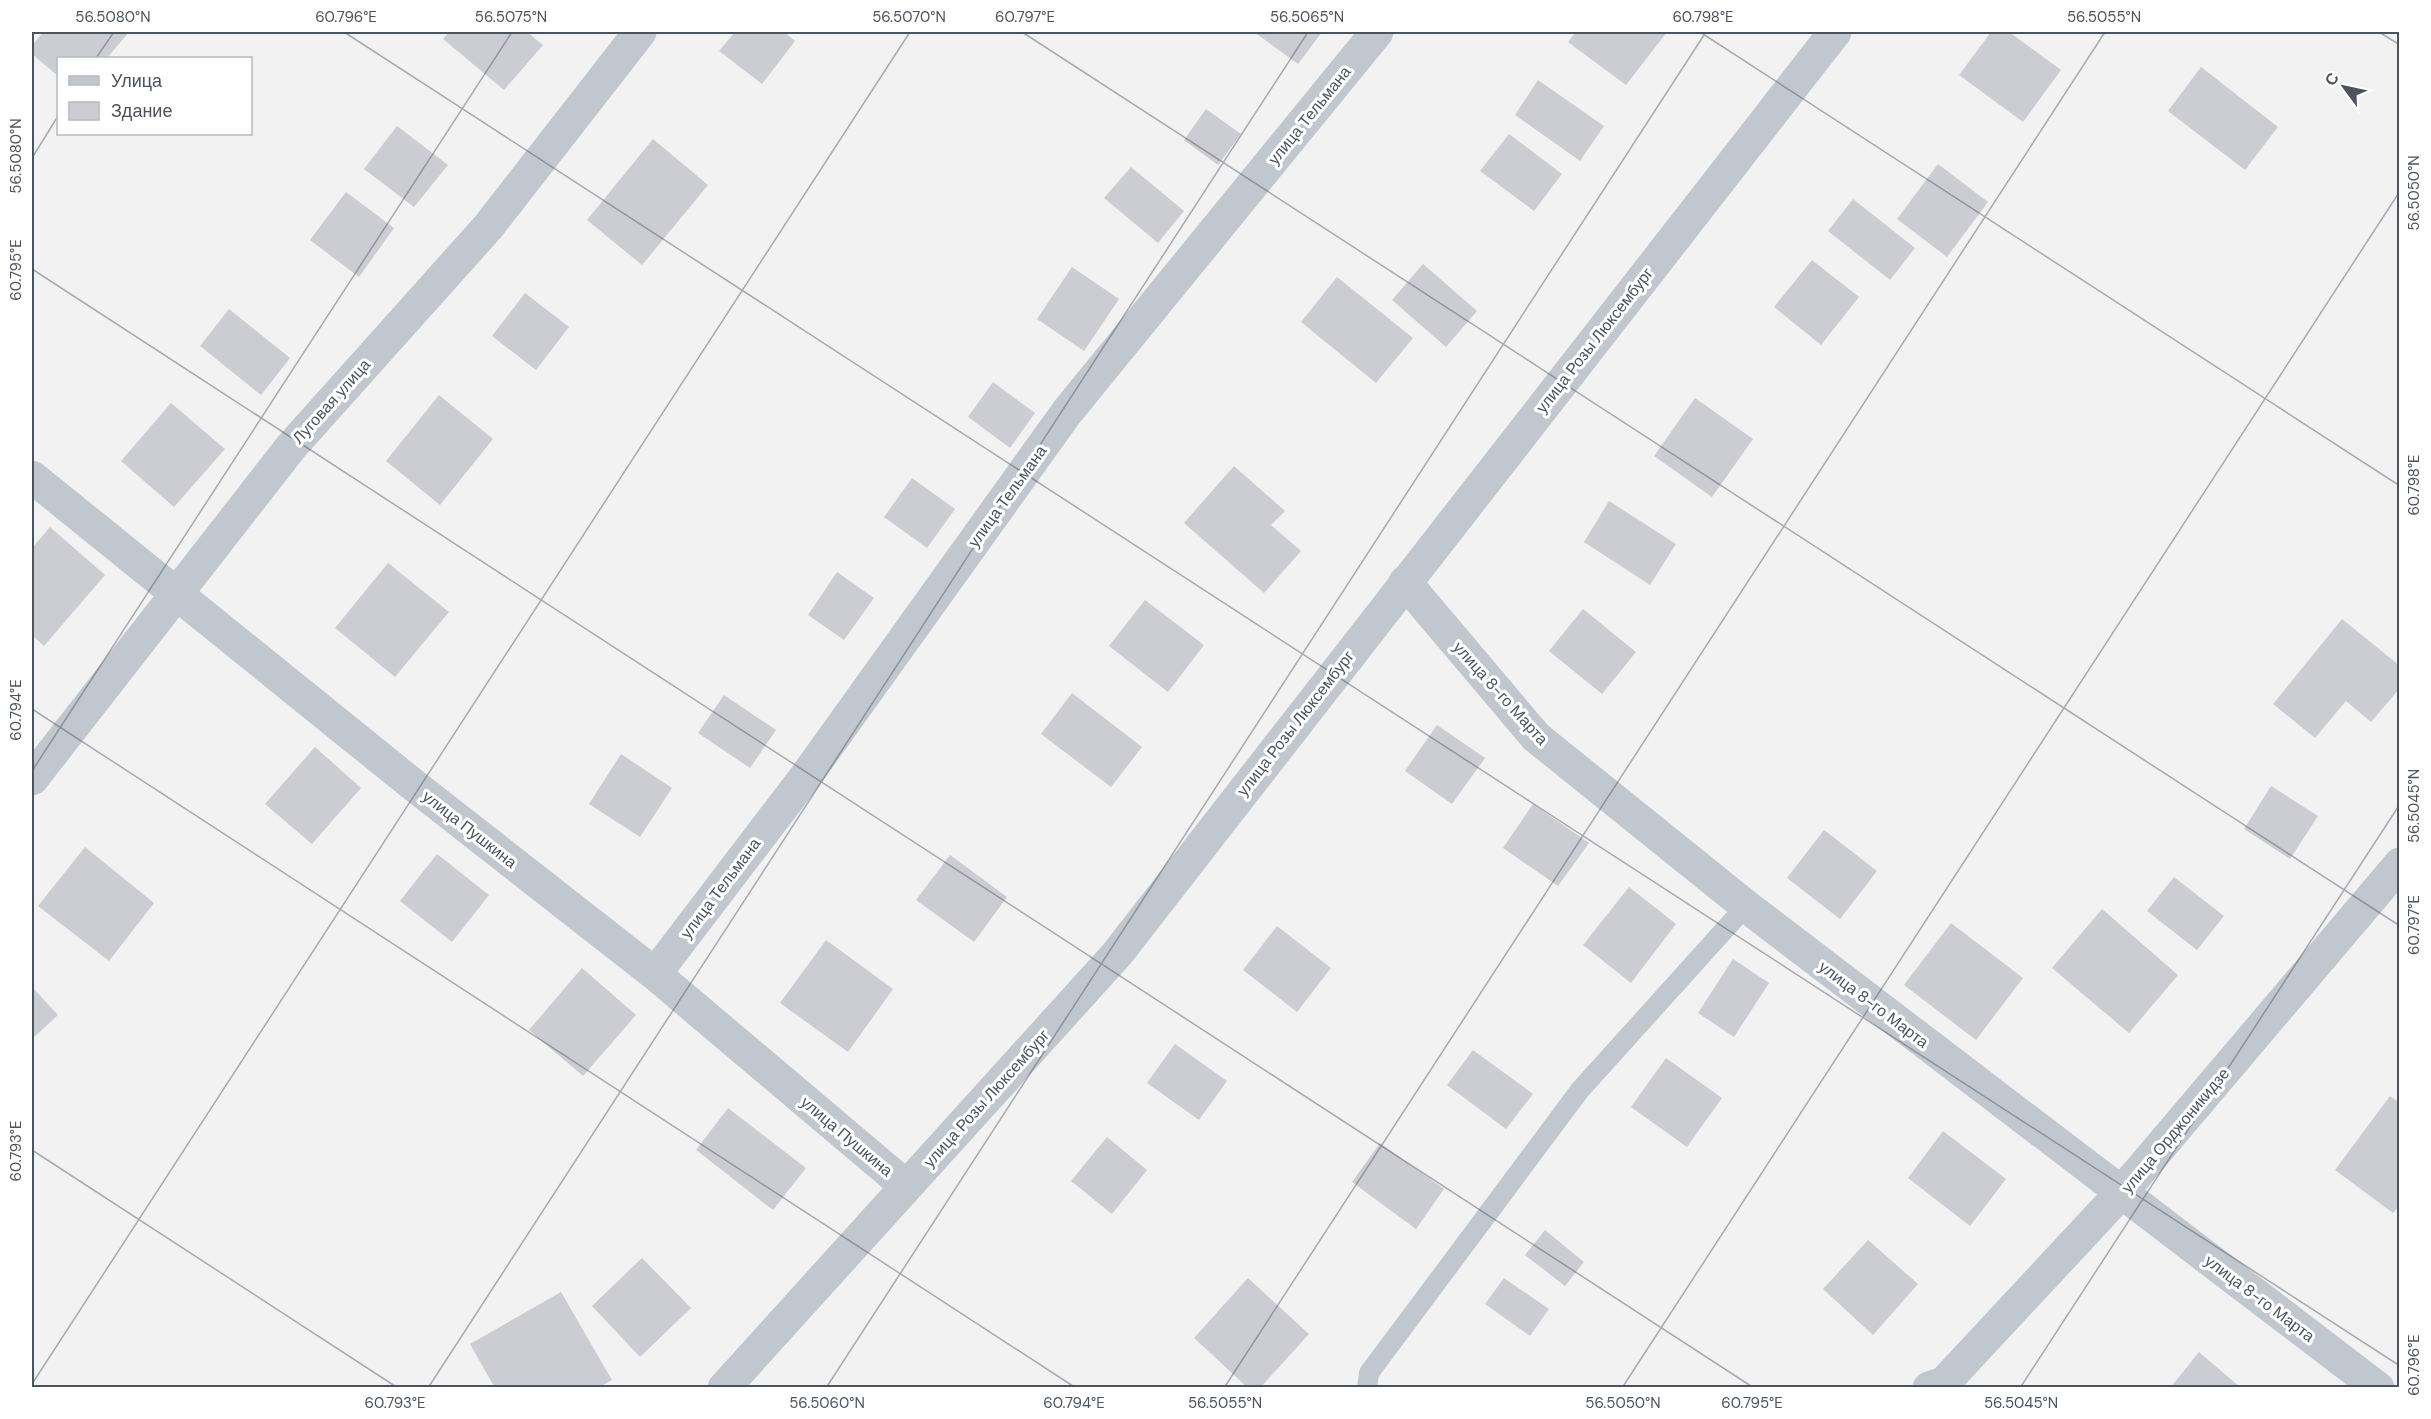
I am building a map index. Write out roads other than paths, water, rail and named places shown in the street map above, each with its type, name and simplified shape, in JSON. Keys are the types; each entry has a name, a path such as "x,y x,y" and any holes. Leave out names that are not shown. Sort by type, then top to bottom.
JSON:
{"street":[{"name":"Луговая улица","path":"32,779 291,447 488,227 640,32"},
{"name":"улица Тельмана","path":"655,974 806,776 1067,412 1377,32"},
{"name":"улица Розы Люксембург","path":"724,1388 1117,954 1834,32"},
{"name":"улица Пушкина","path":"32,477 411,783 655,974 906,1186"},
{"name":"улица 8-го Марта","path":"1405,582 1536,737 1746,906 2378,1388"},
{"name":"улица Орджоникидзе","path":"1938,1386 2121,1193 2400,864"}],"lane":[{"path":"1367,1388 1369,1373 1580,1090 1746,906"}]}
